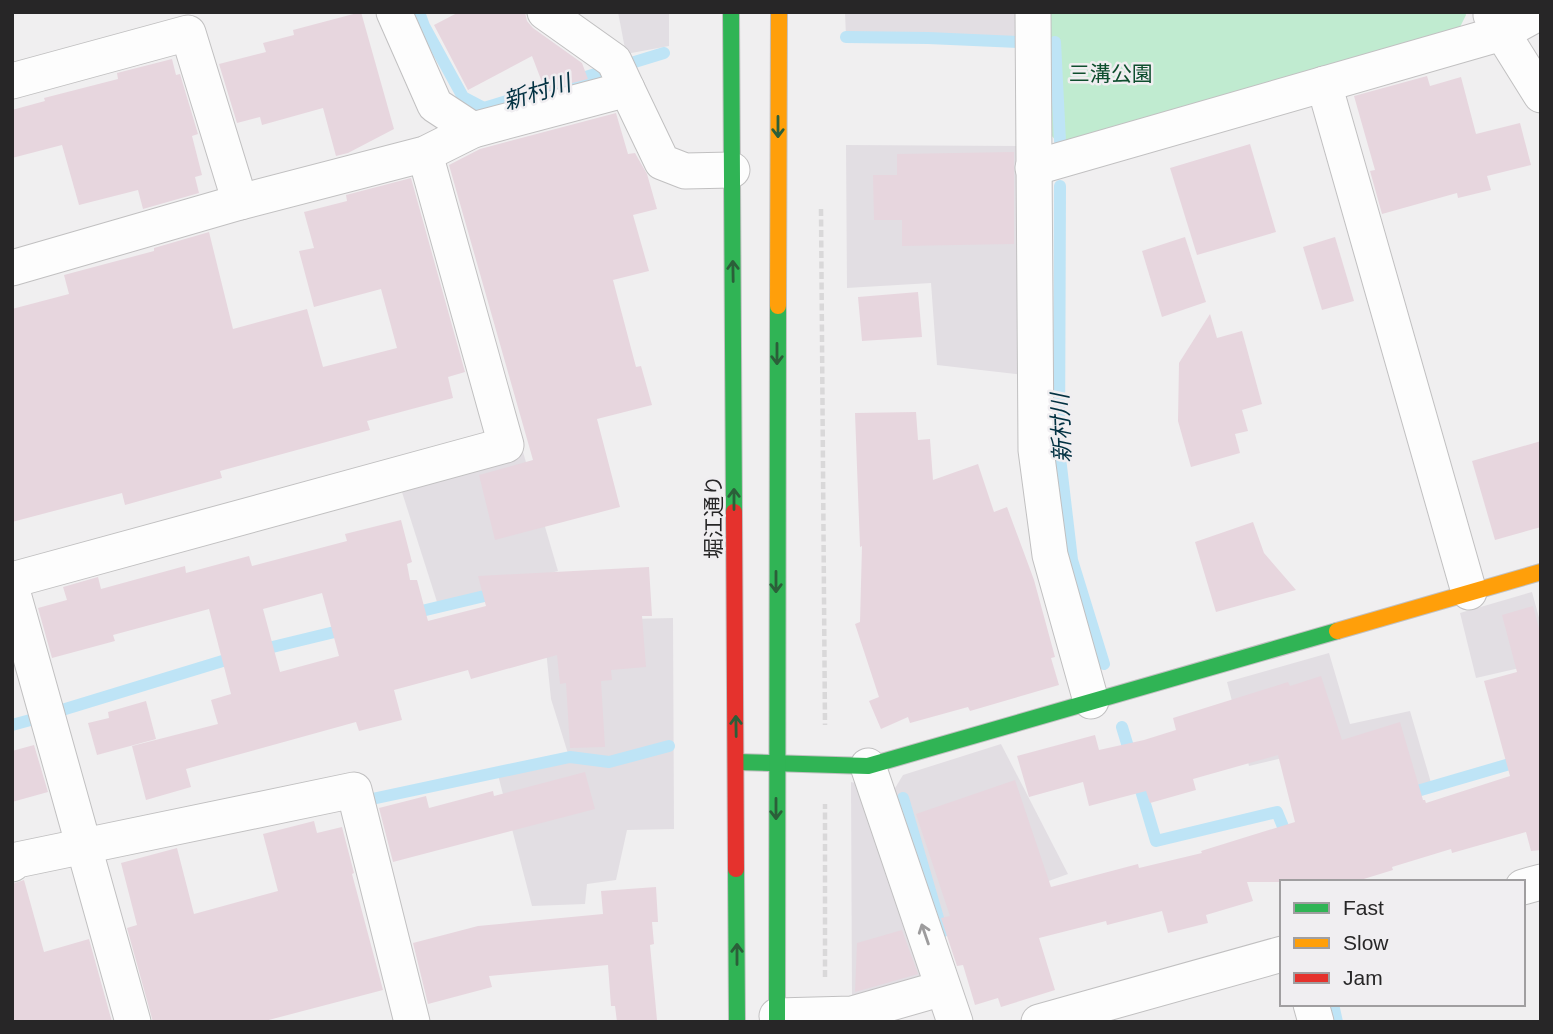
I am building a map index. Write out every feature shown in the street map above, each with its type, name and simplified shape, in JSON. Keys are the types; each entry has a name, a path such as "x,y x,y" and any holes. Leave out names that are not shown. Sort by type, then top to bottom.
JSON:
{"main road":[{"name":"堀江通り","path":"731,12 737,1022"},
{"path":"777,1019 775,763 779,12"},
{"path":"736,762 868,766 1541,572"}],"street":[{"path":"394,12 435,105 472,130"},
{"path":"545,12 621,75 662,162 685,171 732,170"},
{"path":"1033,12 1036,450 1050,555 1091,701"},
{"path":"1033,168 1324,84 1495,23 1541,12"},
{"path":"1495,23 1541,95"},
{"path":"12,81 188,33 240,202"},
{"path":"12,268 240,202 425,154 472,130 621,75"},
{"path":"1324,84 1469,592"},
{"path":"12,580 506,445 425,154"},
{"path":"12,590 133,1022"},
{"path":"868,766 955,1022"},
{"path":"12,864 17,860 354,790 412,1022"},
{"path":"1039,1022 1280,955"},
{"path":"777,1019 852,1014 943,988"}],"path":[{"path":"821,208 826,765 825,1015"}],"shaded area":[{"path":"618,12 669,12 669,46 626,54"},
{"path":"845,12 1020,12 1020,42 846,37"},
{"path":"846,145 1021,146 1025,375 937,365 931,283 847,288"},
{"path":"523,452 558,571 438,605 400,486"},
{"path":"1532,592 1541,625 1541,663 1476,678 1460,613"},
{"path":"673,618 674,829 627,830 616,880 587,884 585,904 532,906 498,775 570,760 551,699 543,621"},
{"path":"1329,653 1350,724 1410,711 1432,786 1360,807 1340,744 1249,766 1227,682"},
{"path":"1001,744 1068,874 935,922 889,798 903,775"},
{"path":"851,782 860,784 930,985 852,1006"}],"green space":[{"name":"三溝公園","path":"1047,12 1465,12 1466,15 1456,35 1064,150 1051,135"}],"building":[{"path":"361,12 394,129 348,153 336,156 323,108 262,125 260,117 237,123 219,64 266,52 263,43 294,35 293,30"},
{"path":"459,12 525,12 527,21 533,28 582,63 588,79 545,90 532,56 468,90 434,25"},
{"path":"172,59 176,75 180,74 198,134 192,136 202,175 195,177 199,193 143,209 138,190 79,205 62,145 12,158 12,110 45,101 44,98 118,79 117,73"},
{"path":"1427,76 1430,86 1461,77 1476,134 1520,123 1531,165 1487,176 1491,190 1458,198 1457,193 1382,214 1370,171 1375,170 1354,96"},
{"path":"616,113 628,154 635,153 647,174 657,209 633,215 649,271 613,280 636,367 641,366 652,405 597,419 620,507 495,540 479,475 533,460 449,165 480,149"},
{"path":"1250,144 1276,232 1197,255 1170,168"},
{"path":"1014,152 1014,244 902,246 902,220 874,220 873,175 897,175 897,154"},
{"path":"411,178 465,372 448,377 453,398 367,421 370,430 220,471 222,478 125,505 122,493 12,522 12,309 69,294 64,275 154,251 154,248 209,232 233,329 307,309 323,367 397,348 381,289 314,307 299,251 314,248 304,212 347,201 346,195"},
{"path":"1185,237 1206,302 1162,317 1142,251"},
{"path":"1335,237 1354,301 1322,310 1303,247"},
{"path":"918,292 922,337 862,341 858,297"},
{"path":"1210,314 1217,338 1242,331 1262,404 1242,410 1248,431 1235,434 1240,453 1191,467 1178,421 1179,363"},
{"path":"916,412 918,440 930,439 933,480 978,464 994,512 1007,507 1034,580 1055,657 1051,658 1059,685 970,711 968,707 910,723 908,717 881,729 869,701 879,697 855,624 860,622 862,546 860,547 855,413"},
{"path":"1541,441 1541,527 1495,540 1472,461"},
{"path":"401,520 412,562 407,564 410,580 417,580 428,621 486,606 478,576 649,567 652,616 642,616 646,667 611,670 612,680 601,681 605,747 570,748 566,683 560,684 557,655 471,679 468,670 394,690 402,720 359,731 356,722 186,769 191,787 146,800 132,746 218,724 211,700 231,694 209,609 113,635 115,641 52,658 38,608 67,600 63,587 98,577 101,589 185,566 186,573 249,556 252,566 347,541 345,534","holes":["322,593 339,656 280,672 263,609"]},
{"path":"1253,522 1264,553 1296,590 1216,612 1195,542"},
{"path":"1533,606 1541,636 1541,850 1531,851 1526,832 1452,853 1451,849 1360,880 1247,882 1253,901 1206,915 1208,923 1168,933 1162,911 1107,925 1106,921 1039,938 1055,990 1001,1007 998,998 975,1005 963,965 957,966 941,918 950,916 916,814 1015,780 1051,887 1138,864 1139,868 1202,853 1201,851 1295,822 1278,755 1193,779 1196,790 1150,803 1146,791 1089,806 1083,782 1029,797 1017,756 1095,735 1099,750 1144,740 1176,730 1173,718 1288,682 1290,686 1321,676 1342,740 1400,722 1426,803 1510,776 1484,681 1517,672 1502,615"},
{"path":"146,701 156,739 97,755 88,723 109,718 108,712"},
{"path":"34,745 48,792 12,802 12,751"},
{"path":"585,772 595,809 393,862 379,808 426,796 429,808 493,791 494,796"},
{"path":"314,821 317,833 342,827 383,990 261,1022 153,1022 127,928 137,925 121,863 177,848 194,914 278,891 263,834"},
{"path":"24,880 44,952 89,939 112,1022 12,1022 12,884"},
{"path":"656,887 658,922 652,922 654,944 650,945 657,1020 617,1022 615,1006 611,1006 608,965 489,976 492,987 428,1004 413,943 478,926 603,914 601,891"},
{"path":"902,930 918,974 855,992 857,943"}],"waterway":[{"name":"新村川","path":"419,12 463,97 484,108 664,53"},
{"name":"新村川","path":"846,37 1020,42"},
{"name":"新村川","path":"1055,42 1060,141"},
{"name":"新村川","path":"1060,186 1059,449 1072,560 1104,664"},
{"path":"409,614 497,593"},
{"path":"260,650 347,629"},
{"path":"62,710 239,656"},
{"path":"12,725 34,719"},
{"name":"新村川","path":"1122,727 1132,760"},
{"path":"372,799 570,757 609,762 669,746"},
{"path":"1407,794 1520,761"},
{"name":"新村川","path":"1137,777 1156,841 1277,812 1288,839"},
{"path":"903,798 942,932"},
{"path":"1333,1006 1337,1022"}],"traffic: fast":[{"path":"731,12 734,512"},
{"path":"777,1022 778,306"},
{"path":"736,762 868,766 1337,631"},
{"path":"736,869 737,1022"}],"traffic: slow":[{"path":"778,306 779,12"},
{"path":"1337,631 1541,572"}],"traffic: jam":[{"path":"734,512 736,869"}]}
